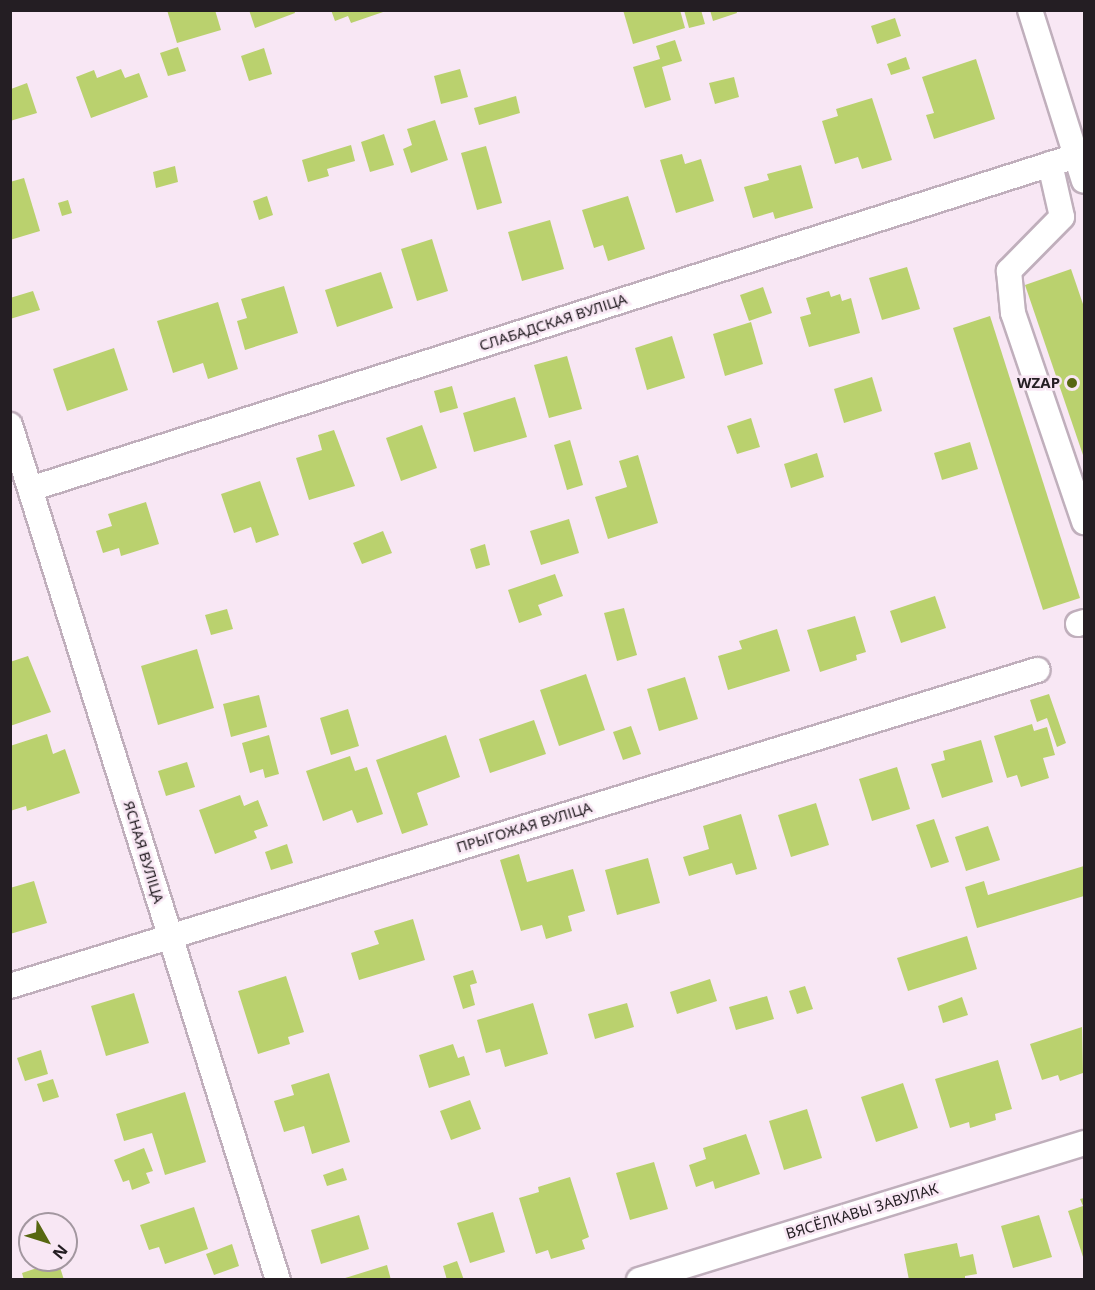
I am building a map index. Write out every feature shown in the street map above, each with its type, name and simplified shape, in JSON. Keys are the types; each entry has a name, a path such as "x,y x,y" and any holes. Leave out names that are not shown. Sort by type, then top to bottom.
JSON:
{"street":[{"path":"1030,10 1084,181"},
{"name":"СЛАБАДСКАЯ ВУЛІЦА","path":"30,489 1076,156"},
{"path":"1050,164 1062,217 1009,271 1012,313 1084,522"},
{"name":"ЯСНАЯ ВУЛІЦА","path":"10,425 278,1280"},
{"name":"ПРЫГОЖАЯ ВУЛІЦА","path":"10,986 1037,670"},
{"name":"ВЯСЁЛКАВЫ ЗАВУЛАК","path":"639,1280 1084,1143"}],"building":[{"path":"167,10 215,10 221,30 177,43"},
{"path":"249,10 294,10 295,13 255,28"},
{"path":"331,10 386,11 351,23 348,16 335,21"},
{"path":"623,10 680,10 685,28 633,44"},
{"path":"684,10 701,10 705,24 689,28"},
{"path":"710,10 736,10 737,13 713,21"},
{"path":"895,18 901,36 877,44 871,26"},
{"path":"675,40 682,61 662,67 671,100 645,108 633,67 660,59 656,46"},
{"path":"178,47 186,71 168,76 160,53"},
{"path":"264,48 272,74 249,81 241,56"},
{"path":"906,57 910,69 891,75 887,64"},
{"path":"976,59 995,119 934,139 926,115 934,113 922,77"},
{"path":"121,69 125,78 139,73 148,97 91,118 76,77 94,70 97,78"},
{"path":"460,69 468,97 441,104 434,76"},
{"path":"734,77 739,97 715,104 709,83"},
{"path":"27,83 37,113 10,121 11,89"},
{"path":"516,96 520,113 479,125 474,108"},
{"path":"872,98 892,160 862,169 858,157 835,164 822,121 838,116 836,109"},
{"path":"435,120 448,160 411,173 403,149 412,145 407,129"},
{"path":"384,134 394,165 370,172 361,142"},
{"path":"351,145 355,161 327,169 329,176 308,182 302,160"},
{"path":"486,146 502,203 477,210 461,153"},
{"path":"682,154 685,164 701,159 714,201 676,213 660,160"},
{"path":"801,165 813,208 775,219 773,212 753,218 744,187 769,180 767,174"},
{"path":"175,166 178,182 156,188 153,172"},
{"path":"24,178 40,231 10,240 10,182"},
{"path":"267,196 273,215 259,220 253,201"},
{"path":"628,196 645,249 608,261 603,245 594,248 582,210"},
{"path":"68,200 72,213 62,216 58,203"},
{"path":"550,220 564,269 522,281 508,232"},
{"path":"432,239 448,291 417,301 401,249"},
{"path":"907,267 920,309 882,320 869,278"},
{"name":"WZAP","path":"1071,269 1084,307 1084,458 1025,285"},
{"path":"381,272 393,308 337,327 325,290"},
{"path":"284,286 298,333 245,350 237,321 247,318 241,299"},
{"path":"763,287 772,313 749,321 740,295"},
{"path":"33,291 40,310 10,319 10,298"},
{"path":"829,291 831,297 840,294 842,301 851,298 860,333 809,347 800,317 811,314 806,298"},
{"path":"218,302 238,369 208,379 203,363 173,373 157,321"},
{"path":"990,316 1080,598 1043,610 953,328"},
{"path":"751,322 763,364 725,376 713,334"},
{"path":"672,336 685,378 647,390 635,348"},
{"path":"114,348 128,390 67,411 53,369"},
{"path":"567,356 582,409 549,418 534,365"},
{"path":"872,377 882,411 844,423 834,389"},
{"path":"452,386 458,408 440,413 434,391"},
{"path":"515,397 527,437 474,452 463,413"},
{"path":"751,418 760,447 737,454 727,426"},
{"path":"422,425 437,468 401,481 386,438"},
{"path":"334,430 355,486 309,500 296,458 322,450 318,435"},
{"path":"570,440 583,485 567,490 554,445"},
{"path":"970,442 978,469 942,480 934,453"},
{"path":"817,453 824,477 791,488 784,464"},
{"path":"638,455 658,523 608,539 595,497 627,487 619,461"},
{"path":"260,481 279,535 256,543 251,527 234,533 221,494"},
{"path":"146,502 159,544 121,556 119,548 103,553 96,531 112,526 108,514"},
{"path":"569,519 579,553 541,565 530,531"},
{"path":"383,531 392,553 362,564 353,543"},
{"path":"485,544 490,565 476,569 470,549"},
{"path":"555,574 563,596 538,605 542,615 519,623 508,590"},
{"path":"935,596 946,628 901,643 890,611"},
{"path":"624,608 637,655 617,661 604,613"},
{"path":"227,609 233,629 211,635 205,615"},
{"path":"855,616 866,652 856,655 857,660 820,672 807,630"},
{"path":"777,629 790,671 728,690 718,656 742,649 739,641"},
{"path":"197,649 214,708 158,725 141,666"},
{"path":"28,656 51,712 10,726 10,662"},
{"path":"586,674 605,730 559,746 540,690"},
{"path":"685,677 698,719 659,731 647,689"},
{"path":"1049,694 1066,743 1057,747 1047,718 1037,722 1030,700"},
{"path":"259,695 267,727 231,737 223,704"},
{"path":"348,709 359,746 331,755 320,718"},
{"path":"534,720 546,754 490,773 479,739"},
{"path":"1032,724 1034,731 1047,727 1055,755 1043,758 1049,778 1021,787 1017,775 1007,778 994,736"},
{"path":"631,726 641,754 623,760 613,732"},
{"path":"47,734 53,754 65,749 80,793 27,811 26,806 10,811 10,746"},
{"path":"269,735 279,774 265,778 263,769 250,773 242,743"},
{"path":"446,735 460,777 417,793 428,825 402,834 376,760"},
{"path":"981,740 993,782 942,798 931,764 945,760 943,751"},
{"path":"350,756 355,771 367,767 383,814 357,823 352,810 323,821 306,771"},
{"path":"187,762 195,787 166,796 158,771"},
{"path":"897,767 910,809 872,821 859,779"},
{"path":"240,795 244,806 258,800 268,826 254,831 257,838 215,854 199,810"},
{"path":"816,803 829,845 791,857 778,815"},
{"path":"741,814 757,869 736,875 732,863 689,876 683,857 709,849 703,826"},
{"path":"934,819 949,862 931,868 916,825"},
{"path":"988,826 1000,860 966,871 955,837"},
{"path":"287,844 293,863 271,870 265,852"},
{"path":"519,854 527,882 573,869 585,911 568,916 572,931 546,939 542,925 521,931 500,860"},
{"path":"648,858 660,903 617,915 605,870"},
{"path":"1084,866 1084,896 977,928 965,887 984,881 988,895"},
{"path":"34,881 47,923 10,934 10,888"},
{"path":"413,919 425,960 359,980 351,953 379,944 374,931"},
{"path":"967,936 977,969 908,991 897,958"},
{"path":"473,970 477,983 470,985 475,1005 463,1009 453,976"},
{"path":"286,976 304,1032 288,1037 290,1044 258,1054 238,991"},
{"path":"710,979 717,1001 677,1014 670,992"},
{"path":"805,986 813,1009 797,1014 789,991"},
{"path":"134,993 149,1043 106,1056 91,1006"},
{"path":"767,996 774,1019 736,1030 729,1007"},
{"path":"962,997 968,1015 943,1023 938,1006"},
{"path":"533,1003 548,1054 505,1067 500,1049 486,1053 477,1020"},
{"path":"627,1003 634,1027 595,1039 588,1014"},
{"path":"1082,1027 1083,1073 1060,1081 1058,1075 1042,1080 1030,1044"},
{"path":"453,1044 458,1058 464,1056 470,1075 429,1088 419,1055"},
{"path":"41,1050 48,1074 25,1081 17,1058"},
{"path":"998,1060 1012,1109 995,1114 996,1120 970,1128 969,1122 950,1128 935,1079"},
{"path":"329,1073 350,1142 312,1154 304,1126 284,1132 274,1101 294,1095 291,1085"},
{"path":"53,1079 59,1097 43,1102 37,1084"},
{"path":"903,1083 918,1128 876,1142 861,1097"},
{"path":"185,1092 206,1162 165,1175 152,1133 124,1141 116,1114"},
{"path":"470,1100 481,1129 451,1140 440,1111"},
{"path":"807,1109 822,1158 784,1170 769,1121"},
{"path":"746,1134 760,1174 715,1189 713,1181 696,1187 689,1165 706,1159 703,1148"},
{"path":"144,1148 153,1171 146,1173 150,1183 132,1190 129,1180 123,1182 114,1160"},
{"path":"654,1162 668,1209 630,1220 616,1173"},
{"path":"343,1168 347,1180 327,1186 323,1175"},
{"path":"570,1177 589,1237 582,1240 585,1249 551,1259 548,1250 536,1254 519,1198 539,1192 538,1187"},
{"path":"1084,1198 1084,1260 1068,1211 1083,1206 1080,1199"},
{"path":"194,1207 208,1249 165,1264 159,1247 149,1250 140,1225"},
{"path":"493,1212 505,1252 470,1263 457,1223"},
{"path":"359,1215 369,1249 321,1264 311,1230"},
{"path":"1039,1215 1052,1257 1013,1268 1001,1226"},
{"path":"957,1243 960,1257 973,1254 977,1274 965,1276 965,1280 909,1280 904,1254"},
{"path":"232,1244 239,1266 214,1275 206,1254"},
{"path":"457,1261 464,1280 447,1280 443,1266"},
{"path":"387,1265 391,1280 342,1280 342,1279"},
{"path":"61,1272 64,1280 24,1280 22,1273"}],"place":[{"name":"WZAP","path":"1072,383"}]}
